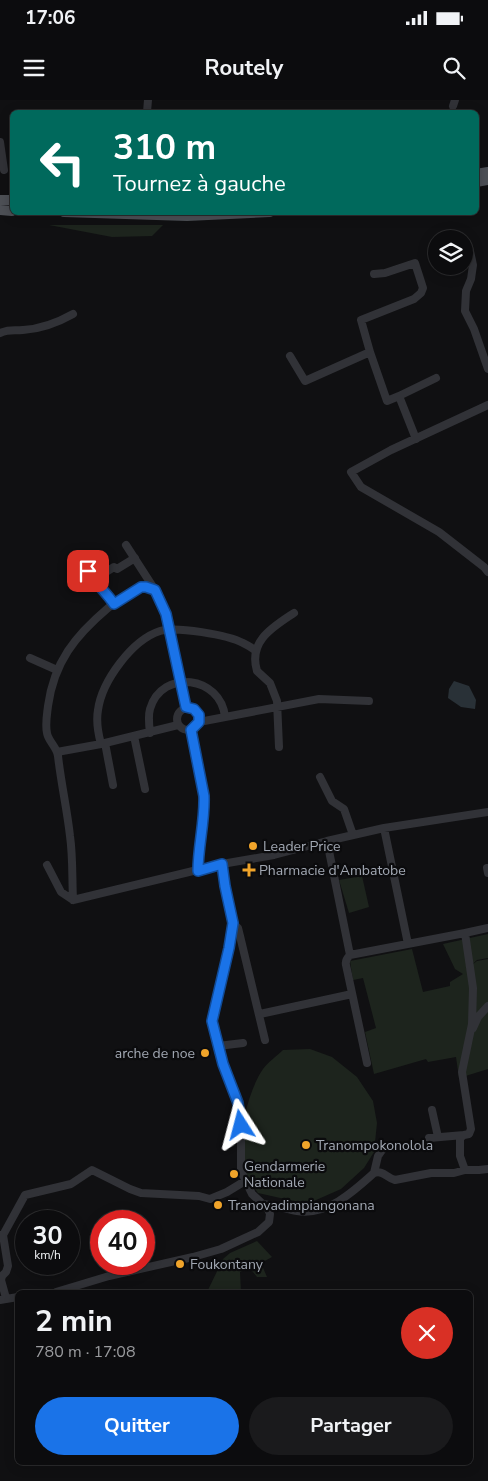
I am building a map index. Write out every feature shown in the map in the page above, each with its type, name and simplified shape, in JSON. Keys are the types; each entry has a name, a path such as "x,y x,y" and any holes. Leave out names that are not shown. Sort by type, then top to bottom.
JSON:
{"main road":[{"path":"157,215 208,215"}],"street":[{"path":"0,142 4,170"},
{"path":"374,274 385,273 415,263 423,288 422,293 414,299 361,320 387,401 436,378"},
{"path":"471,275 466,291 465,311 474,329 488,369"},
{"path":"0,333 8,330 23,330 55,324 73,314"},
{"path":"290,356 305,381 370,352"},
{"path":"399,396 416,439"},
{"path":"488,405 391,450 351,472 362,487 439,532 484,566 488,572"},
{"path":"126,545 163,605 186,707"},
{"path":"93,580 114,567 116,569 135,558"},
{"path":"82,561 93,580 114,604"},
{"path":"73,900 70,836 57,752 48,738 46,728 52,683 68,650 90,624 114,604 141,587 155,590"},
{"path":"279,747 276,701 272,687 257,671 256,651 266,632 294,613"},
{"path":"113,785 103,744 98,732 98,709 114,672 123,659 155,633 169,629 229,638 243,642 256,651"},
{"path":"30,658 57,670"},
{"path":"150,733 149,714 154,700 168,686 180,682 198,683 214,693 222,702 225,717"},
{"path":"199,722 200,718 197,711 190,707 180,710 177,716 178,725 184,730 191,730 199,722 319,699 369,701"},
{"path":"57,752 103,744 178,725"},
{"path":"191,730 204,796 198,845 198,871"},
{"path":"134,736 145,789"},
{"path":"320,777 332,801 344,810 353,835"},
{"path":"47,865 61,892 73,900 384,828 488,812"},
{"path":"384,828 408,944"},
{"path":"327,841 350,955 346,961 367,1063"},
{"path":"222,864 233,923 240,936 266,1040"},
{"path":"63,1290 109,1276 221,1249 258,1232 269,1222 270,1214 252,1194 240,1165 241,1125 238,1103 218,1046 212,1021 233,923"},
{"path":"350,955 488,928"},
{"path":"429,1138 464,1135 471,1132 462,1072 471,1032 472,988 465,933"},
{"path":"260,1014 352,994"},
{"path":"471,1032 478,1017 488,1006"},
{"path":"218,1046 244,1043"},
{"path":"432,1110 438,1137"},
{"path":"464,1135 460,1138 460,1156 465,1170"},
{"path":"374,1173 378,1156 385,1146"},
{"path":"263,1204 276,1205 297,1211 314,1211 326,1208 352,1192 374,1173 382,1172 395,1180 431,1173 454,1173 465,1170 488,1169"},
{"path":"3,1299 1,1275 6,1272 8,1266 1,1235 25,1195 71,1184 92,1170 142,1193 198,1196 210,1199 227,1192 245,1181"},
{"path":"347,1184 352,1192"}],"shaded area":[{"path":"49,225 163,225 152,236 112,237"},
{"path":"454,681 469,686 476,700 475,709 461,707 448,698 449,689"},
{"path":"362,876 369,907 349,913 339,880"},
{"path":"488,934 488,958 477,960 469,967 477,961 488,959 488,1069 459,1078 456,1057 428,1062 426,1059 374,1074 365,1032 376,1028 363,978 353,980 350,961 412,949 423,992 450,986 450,982 463,974 455,969 443,944"},
{"path":"310,1049 332,1057 357,1077 373,1101 377,1123 374,1152 364,1168 341,1189 307,1204 258,1193 243,1166 241,1145 243,1123 249,1099 263,1069 283,1050"},
{"path":"257,1241 272,1257 261,1263 267,1277 257,1277 249,1267 240,1272 241,1290 208,1290 223,1259 230,1253"}],"place":[{"name":"Leader Price","path":"253,846"},
{"name":"Pharmacie d'Ambatobe","path":"249,870"},
{"name":"arche de noe","path":"205,1053"},
{"name":"Tranompokonolola","path":"306,1145"},
{"name":"Gendarmerie Nationale","path":"234,1174"},
{"name":"Tranovadimpiangonana","path":"218,1205"},
{"name":"Foukontany","path":"180,1264"}],"route":[{"path":"88,571 93,580 114,604 141,587 155,590 166,614 186,707 197,711 200,718 197,726 191,730 204,796 198,845 198,871 222,864 233,923 212,1021 223,1064 238,1103 241,1125"}]}
